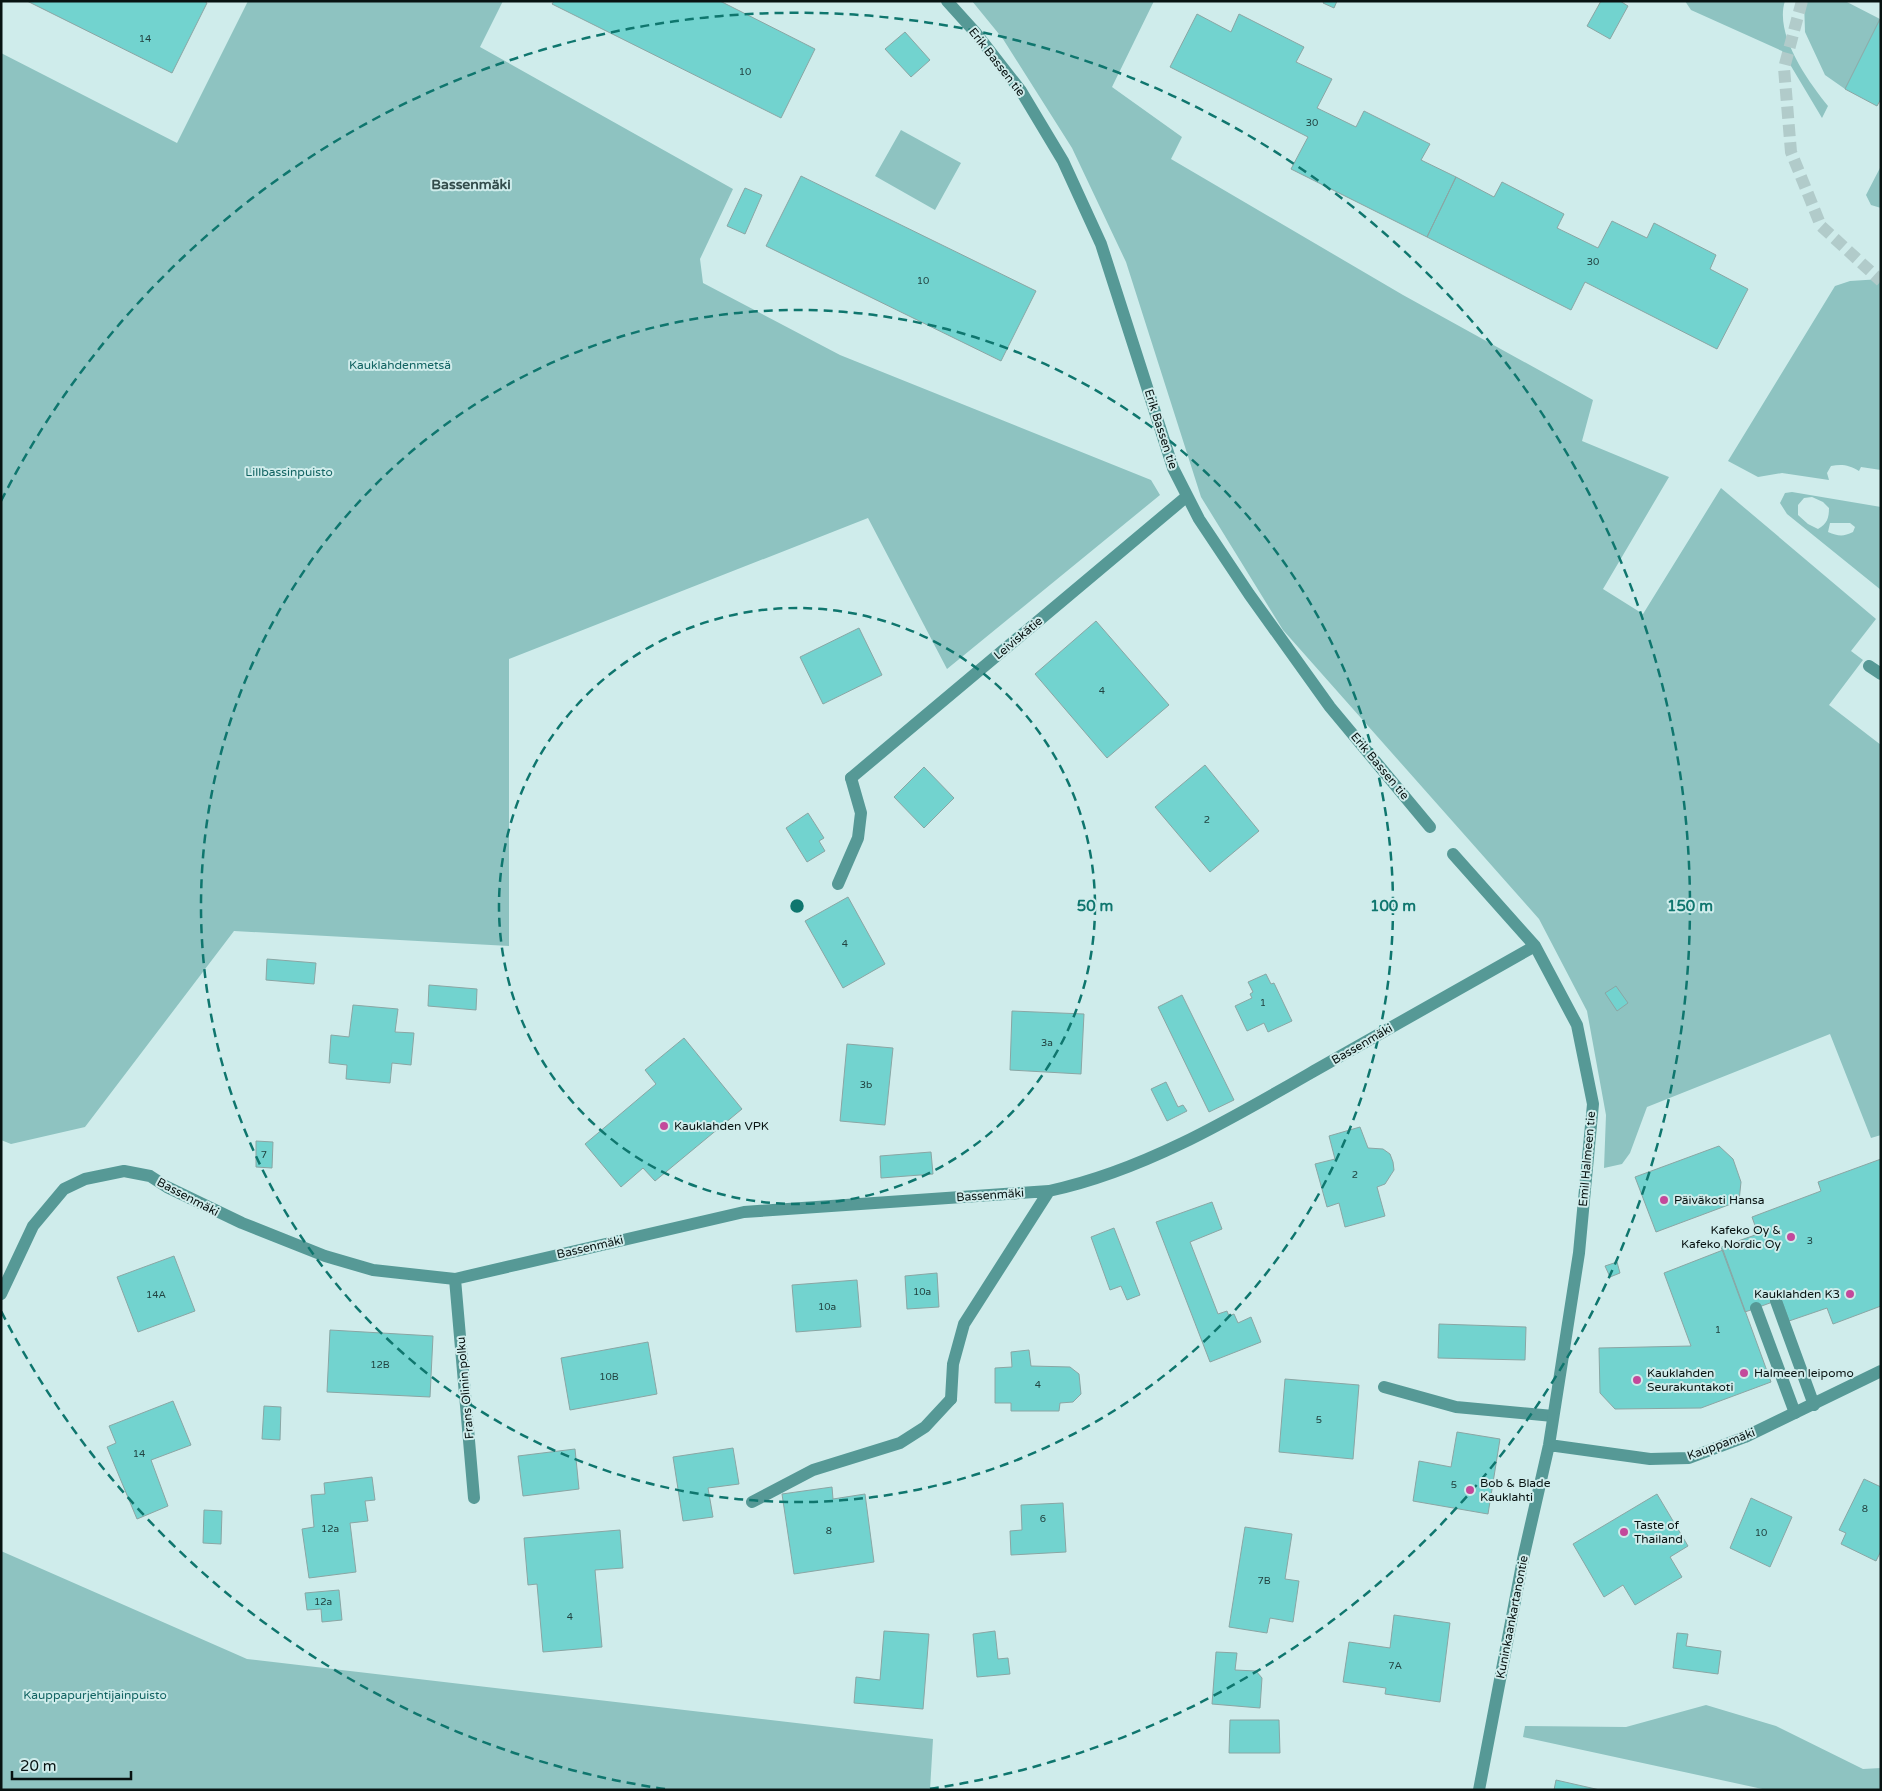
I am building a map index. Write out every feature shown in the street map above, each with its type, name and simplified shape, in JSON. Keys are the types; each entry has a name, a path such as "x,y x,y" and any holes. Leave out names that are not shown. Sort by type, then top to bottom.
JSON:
{"street":[{"name":"Erik Bassen tie","path":"947,1 1021,92 1063,161 1101,244 1173,468 1186,497 1249,594 1330,707 1430,827"},
{"name":"Leiviskätie","path":"838,884 860,830 861,812 851,778 1186,497"},
{"path":"1869,666 1881,674"},
{"name":"Emil Halmeen tie","path":"1453,854 1535,946 1577,1025 1593,1104 1579,1252 1549,1445"},
{"name":"Bassenmäki","path":"1,1294 33,1226 64,1190 85,1179 124,1171 150,1176 167,1187 242,1224 325,1256 373,1270 455,1279 744,1212 1048,1191 1089,1181 1128,1166 1192,1137 1289,1086 1535,946"},
{"name":"Bassenmäki","path":"752,1502 813,1470 900,1443 925,1427 951,1399 953,1364 964,1324 1048,1191"},
{"name":"Frans Olinin polku","path":"455,1279 474,1498"},
{"path":"1776,1301 1814,1404"},
{"path":"1756,1308 1795,1413"},
{"name":"Kauppamäki","path":"1549,1445 1650,1459 1688,1458 1745,1438 1881,1371"},
{"path":"1384,1387 1456,1407 1554,1416"},
{"name":"Kuninkaankartanontie","path":"1479,1790 1523,1559 1549,1445"}],"green space":[{"name":"Kauklahdenmetsä","path":"248,1 503,1 480,47 733,189 700,259 703,283 840,355 1151,480 1160,495 947,669 868,518 509,659 509,946 234,931 85,1127 11,1144 1,1140 1,53 177,143"},
{"path":"972,1 1154,1 1112,87 1182,137 1171,159 1403,295 1593,400 1582,441 1669,477 1603,589 1643,614 1721,488 1876,619 1851,651 1863,660 1829,705 1881,745 1881,1135 1871,1138 1830,1034 1647,1107 1630,1153 1622,1164 1604,1168 1606,1115 1587,1011 1539,919 1283,630 1201,497 1126,262 1072,148 1003,39"},
{"path":"1685,1 1785,1 1783,14 1784,28 1788,42 1811,84 1828,106 1822,118 1782,51 1691,10"},
{"path":"1804,1 1845,1 1880,19 1845,89 1825,75 1805,32"},
{"path":"901,130 961,163 935,210 875,176"},
{"path":"1881,166 1881,208 1871,205 1866,195"},
{"path":"1881,279 1881,470 1861,467 1859,471 1849,466 1839,465 1831,466 1827,473 1829,480 1782,473 1758,477 1728,461 1835,286 1850,281"},
{"path":"1792,492 1881,507 1881,590 1787,514 1780,503 1785,493","holes":["1812,497 1823,502 1829,508 1827,520 1818,529 1808,524 1798,515 1798,505 1804,498","1830,523 1850,523 1855,527 1853,532 1846,535 1838,535 1828,532"]},
{"name":"Kauppapurjehtijainpuisto","path":"1,1551 247,1659 933,1739 930,1790 1,1790"},
{"path":"1706,1705 1776,1726 1863,1769 1881,1768 1881,1790 1767,1790 1523,1737 1525,1726 1626,1727"}],"building":[{"path":"27,1 204,1 207,3 172,73"},
{"path":"554,1 720,1 815,49 781,118 552,4"},
{"path":"1324,1 1337,1 1334,8 1323,3"},
{"path":"1601,1 1620,1 1628,6 1610,39 1587,26"},
{"path":"1197,14 1231,32 1239,14 1304,47 1296,62 1332,79 1317,108 1356,127 1364,111 1430,144 1421,160 1456,177 1427,237 1291,169 1308,137 1170,67"},
{"path":"1880,19 1881,99 1877,106 1845,89"},
{"path":"905,32 930,60 911,77 885,49"},
{"path":"801,176 1036,291 1001,361 766,246"},
{"path":"1456,177 1494,197 1502,182 1564,214 1557,228 1598,248 1612,221 1647,238 1654,223 1716,255 1710,269 1748,289 1717,349 1585,282 1571,310 1427,237"},
{"path":"745,188 762,195 745,234 727,226"},
{"path":"1096,621 1169,705 1107,758 1035,674"},
{"path":"859,628 882,675 823,704 800,657"},
{"path":"1205,765 1259,831 1210,872 1155,807"},
{"path":"924,767 954,798 924,828 894,797"},
{"path":"808,813 824,838 819,841 825,851 807,862 786,828"},
{"path":"848,897 885,964 843,988 805,921"},
{"path":"267,959 316,963 314,984 266,980"},
{"path":"1266,974 1271,984 1274,983 1292,1021 1268,1032 1264,1023 1247,1031 1235,1006 1252,998 1250,994 1253,992 1248,982"},
{"path":"429,985 477,989 476,1010 428,1006"},
{"path":"1616,986 1628,1003 1617,1011 1605,993"},
{"path":"1182,995 1234,1100 1209,1112 1158,1007"},
{"path":"353,1005 398,1009 395,1032 414,1033 411,1065 392,1063 390,1083 346,1079 347,1065 329,1063 331,1035 349,1037"},
{"path":"1012,1011 1084,1014 1081,1074 1010,1070"},
{"name":"Kauklahden VPK","path":"684,1038 742,1109 655,1181 643,1168 621,1187 585,1144 656,1084 645,1070"},
{"path":"847,1044 893,1048 885,1125 840,1121"},
{"path":"1166,1082 1178,1107 1183,1105 1187,1111 1167,1121 1151,1089"},
{"path":"1360,1127 1368,1148 1383,1149 1390,1154 1394,1170 1385,1184 1377,1187 1385,1216 1345,1227 1339,1203 1327,1207 1315,1164 1335,1159 1329,1136"},
{"path":"256,1141 273,1142 272,1168 256,1167"},
{"path":"1719,1146 1733,1159 1741,1182 1739,1201 1656,1232 1635,1177"},
{"path":"931,1152 933,1174 881,1178 880,1156"},
{"path":"1881,1159 1881,1306 1833,1324 1827,1308 1789,1321 1781,1299 1745,1312 1721,1247 1758,1234 1752,1217 1821,1191 1818,1182"},
{"path":"1212,1202 1222,1229 1190,1242 1218,1314 1227,1311 1229,1316 1234,1314 1238,1323 1251,1317 1261,1342 1210,1362 1156,1222"},
{"path":"1114,1228 1140,1295 1127,1300 1121,1286 1110,1290 1091,1237"},
{"path":"1723,1250 1771,1382 1701,1408 1615,1409 1600,1393 1599,1348 1691,1346 1664,1273"},
{"path":"174,1256 195,1311 138,1332 117,1277"},
{"path":"1617,1262 1620,1273 1610,1277 1605,1266"},
{"path":"937,1273 939,1307 907,1309 905,1276"},
{"path":"857,1280 861,1327 796,1332 792,1285"},
{"path":"1439,1324 1526,1327 1525,1360 1438,1358"},
{"path":"330,1330 433,1336 430,1397 327,1392"},
{"path":"648,1342 657,1394 570,1410 561,1358"},
{"path":"1029,1350 1031,1366 1070,1367 1079,1374 1081,1394 1073,1402 1060,1403 1059,1411 1011,1411 1011,1403 995,1403 995,1368 1012,1367 1011,1352"},
{"path":"1285,1379 1359,1385 1353,1459 1279,1452"},
{"path":"173,1401 191,1445 151,1460 168,1506 137,1519 107,1447 116,1443 109,1426"},
{"path":"264,1406 281,1407 280,1440 262,1439"},
{"path":"1457,1432 1500,1439 1488,1514 1413,1501 1419,1461 1451,1467"},
{"path":"733,1448 739,1484 708,1488 713,1517 683,1521 673,1457"},
{"path":"575,1449 579,1489 523,1496 518,1456"},
{"path":"372,1477 375,1500 365,1501 368,1521 350,1523 356,1572 309,1578 302,1529 314,1527 311,1495 325,1494 324,1483"},
{"path":"1864,1479 1881,1487 1881,1551 1876,1561 1841,1544 1846,1533 1839,1530"},
{"path":"832,1487 833,1499 865,1494 874,1562 794,1574 782,1494"},
{"path":"1657,1494 1688,1546 1670,1557 1682,1577 1635,1605 1623,1585 1604,1597 1573,1544"},
{"path":"1751,1498 1792,1517 1770,1567 1730,1548"},
{"path":"1063,1503 1066,1552 1011,1555 1010,1531 1022,1530 1021,1505"},
{"path":"204,1510 222,1511 221,1544 203,1543"},
{"path":"1245,1527 1292,1534 1285,1579 1299,1581 1293,1622 1270,1618 1267,1633 1229,1627"},
{"path":"620,1530 623,1568 595,1570 602,1647 543,1652 537,1584 528,1585 524,1538"},
{"path":"339,1590 342,1620 322,1622 321,1609 307,1610 305,1593"},
{"path":"1394,1615 1450,1623 1440,1702 1385,1694 1386,1688 1343,1682 1349,1642 1390,1648"},
{"path":"884,1631 929,1634 923,1709 854,1703 856,1677 880,1680"},
{"path":"995,1631 998,1659 1008,1658 1010,1674 977,1677 973,1634"},
{"path":"1677,1633 1688,1634 1686,1646 1721,1651 1718,1674 1673,1668"},
{"path":"1216,1652 1237,1653 1235,1670 1256,1671 1262,1678 1260,1708 1212,1704"},
{"path":"1230,1720 1279,1720 1280,1753 1229,1753"},
{"path":"1556,1780 1600,1790 1554,1790"}],"tunnel":[{"path":"1802,1 1784,68 1791,152 1821,226 1881,281"}],"place":[{"name":"Kauklahden VPK","path":"664,1126"},
{"name":"Päiväkoti Hansa","path":"1664,1200"},
{"name":"Kafeko Oy & Kafeko Nordic Oy","path":"1791,1237"},
{"name":"Kauklahden K3","path":"1850,1294"},
{"name":"Halmeen leipomo","path":"1744,1373"},
{"name":"Kauklahden Seurakuntakoti","path":"1637,1380"},
{"name":"Bob & Blade Kauklahti","path":"1470,1490"},
{"name":"Taste of Thailand","path":"1624,1532"}],"district":[{"name":"Bassenmäki","path":"471,184"}],"park label":[{"name":"Lillbassinpuisto","path":"289,472"}]}
